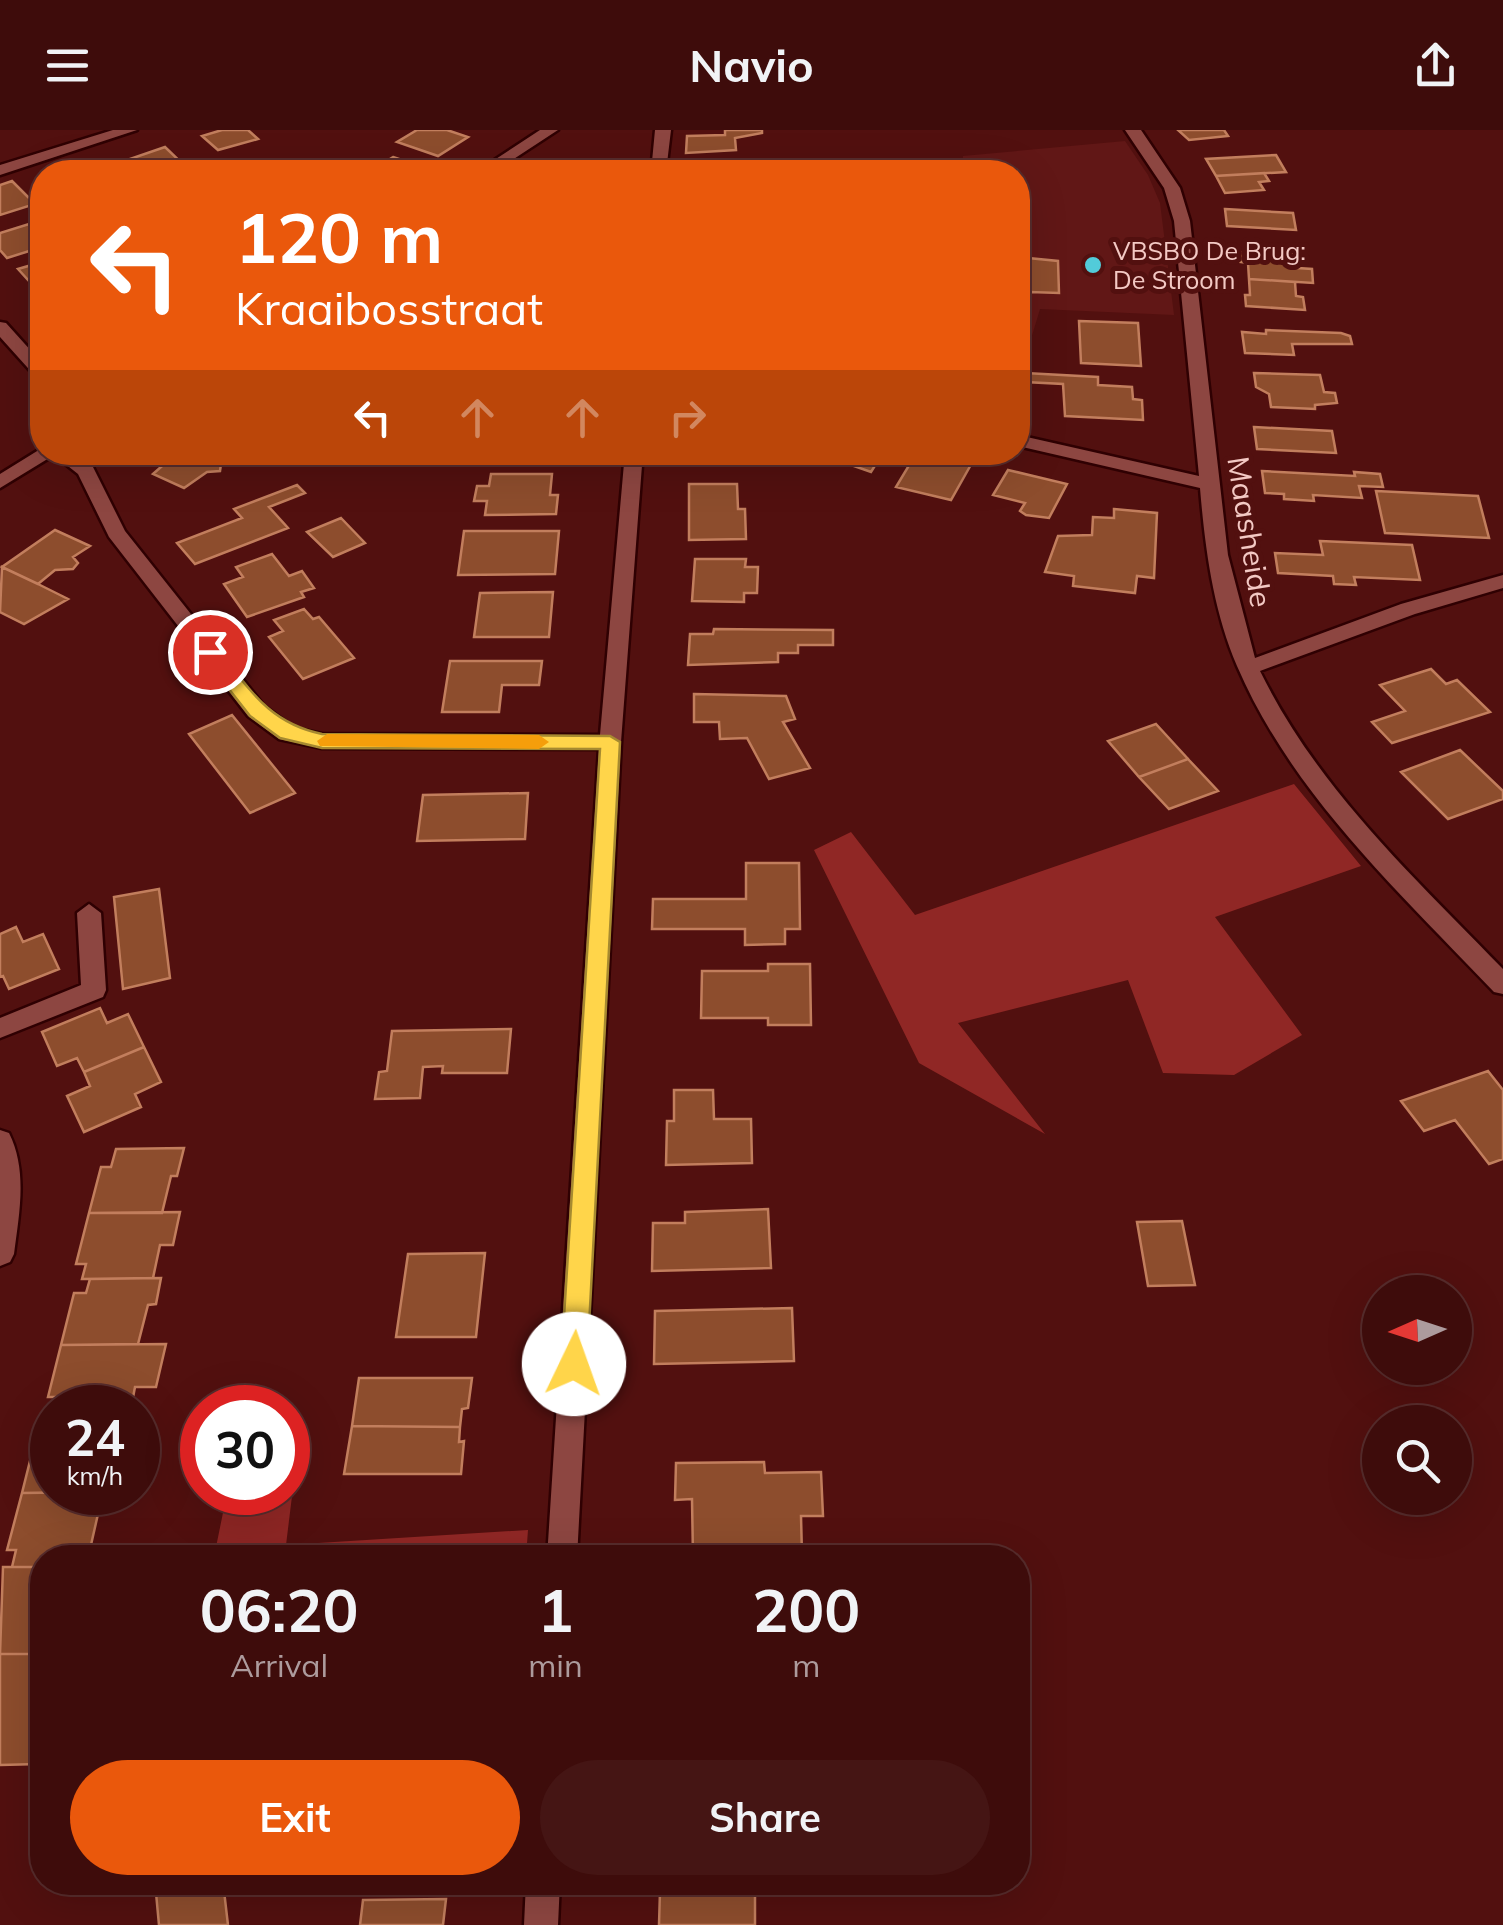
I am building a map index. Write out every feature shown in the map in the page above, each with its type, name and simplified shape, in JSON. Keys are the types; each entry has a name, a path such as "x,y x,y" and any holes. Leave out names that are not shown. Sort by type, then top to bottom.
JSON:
{"street":[{"path":"32,160 129,130"},
{"path":"503,160 550,130"},
{"path":"660,160 663,130"},
{"name":"Maasheide","path":"1133,130 1172,188 1182,221 1209,484 1227,609 1248,668 1292,746 1354,826 1503,984"},
{"path":"0,170 30,161"},
{"path":"0,327 30,359"},
{"path":"1030,444 1209,484"},
{"path":"0,482 30,462"},
{"path":"78,465 86,471 116,533 256,711 287,734 322,741 610,742"},
{"path":"563,1545 610,742 633,465"},
{"path":"1248,668 1408,609 1503,580"},
{"path":"0,1028 94,990 89,913"},
{"path":"0,1141 9,1186 0,1254"},
{"path":"541,1925 543,1895"}],"shaded area":[{"name":"VBSBO De Brug: De Stroom","path":"1125,141 1148,175 1160,203 1174,315 1040,309 1030,342 1030,160 963,160 963,156"},
{"path":"1294,784 1361,866 1215,917 1302,1035 1234,1075 1163,1073 1128,980 958,1023 1045,1134 919,1063 814,850 851,832 915,915"},
{"path":"223,1515 290,1515 286,1545 216,1545"},
{"path":"528,1530 527,1545 286,1545"}],"building":[{"path":"222,130 248,130 258,139 218,150 202,136"},
{"path":"417,130 447,130 468,137 438,156 397,142"},
{"path":"725,130 762,133 735,138 736,150 686,153 687,136 725,135"},
{"path":"1178,130 1224,130 1228,136 1189,140"},
{"path":"165,147 179,160 127,160"},
{"path":"1276,155 1286,172 1216,176 1206,159"},
{"path":"1264,173 1269,181 1259,182 1264,190 1225,193 1216,176"},
{"path":"12,181 30,199 30,206 0,215 0,185"},
{"path":"1225,209 1293,213 1296,230 1227,226"},
{"path":"30,224 30,251 7,258 0,250 0,233"},
{"path":"1256,246 1290,248 1291,254 1297,254 1298,268 1312,269 1313,283 1249,279 1248,263 1240,262 1239,252 1257,253"},
{"path":"1030,258 1058,261 1059,293 1030,292"},
{"path":"30,266 30,282 18,269"},
{"path":"1249,279 1295,282 1296,296 1303,297 1305,310 1246,306"},
{"path":"1079,321 1138,323 1141,366 1081,363"},
{"path":"1266,330 1341,333 1350,336 1352,344 1292,344 1294,355 1245,353 1242,332 1266,334"},
{"path":"1030,373 1098,377 1098,385 1132,387 1133,399 1142,400 1143,420 1065,416 1063,384 1030,382"},
{"path":"1254,373 1320,375 1324,392 1335,393 1337,403 1315,405 1315,409 1271,407 1269,394 1256,387"},
{"path":"1254,427 1332,431 1336,453 1257,449"},
{"path":"163,465 221,465 220,471 207,472 184,488 153,474"},
{"path":"851,465 875,465 871,472"},
{"path":"909,465 971,465 951,500 896,487"},
{"path":"1008,470 1067,484 1049,518 1026,515 1020,511 1025,503 993,495"},
{"path":"1262,471 1380,474 1383,487 1359,486 1362,498 1313,495 1314,501 1284,499 1284,494 1265,493"},
{"path":"491,474 552,474 550,495 558,495 556,514 485,515 487,501 474,501 477,486 489,486"},
{"path":"689,484 737,484 738,509 745,509 746,539 689,540"},
{"path":"297,485 305,493 269,507 288,528 195,564 177,543 242,518 234,509"},
{"path":"1376,491 1478,496 1489,538 1385,533"},
{"path":"1114,509 1157,513 1154,578 1137,576 1135,593 1073,586 1074,576 1045,572 1058,536 1092,535 1093,517 1114,518"},
{"path":"341,518 365,543 333,557 307,532"},
{"path":"55,530 90,546 73,557 78,563 73,569 55,570 38,584 2,567"},
{"path":"464,531 559,531 555,574 458,575"},
{"path":"1320,541 1412,545 1420,580 1354,577 1356,585 1334,584 1333,576 1278,573 1275,553 1323,555"},
{"path":"272,554 289,576 302,571 314,588 301,592 304,597 247,617 224,584 243,577 236,567"},
{"path":"695,559 746,559 745,567 758,567 757,593 744,593 744,602 692,601"},
{"path":"2,567 68,599 24,624 0,612"},
{"path":"553,592 549,637 474,637 480,593"},
{"path":"304,609 313,619 319,617 354,658 303,679 269,637 283,631 274,620"},
{"path":"714,629 833,630 833,645 798,645 798,653 778,653 778,662 688,665 690,634 713,634"},
{"path":"450,661 542,661 539,685 502,685 499,712 442,712"},
{"path":"1431,669 1446,684 1457,680 1490,712 1392,743 1372,722 1405,711 1380,685"},
{"path":"694,694 786,696 795,719 783,722 810,768 769,779 747,738 720,739 719,722 694,722"},
{"path":"232,715 295,793 250,813 189,734"},
{"path":"1156,724 1188,759 1139,777 1108,741"},
{"path":"1460,750 1503,791 1503,799 1448,819 1401,772"},
{"path":"1188,759 1218,791 1169,809 1139,777"},
{"path":"528,793 525,839 417,841 423,795"},
{"path":"746,863 799,863 800,929 785,929 785,944 745,945 745,929 652,929 653,899 746,899"},
{"path":"159,889 170,978 123,989 114,897"},
{"path":"16,927 23,942 43,934 59,969 9,989 0,977 0,934"},
{"path":"768,964 810,964 811,1025 768,1025 768,1018 701,1018 702,971 768,971"},
{"path":"100,1008 107,1023 128,1014 144,1047 84,1072 77,1058 57,1066 42,1032"},
{"path":"511,1029 507,1073 442,1073 443,1066 423,1067 420,1098 375,1099 379,1072 387,1071 392,1031"},
{"path":"144,1047 161,1082 135,1094 141,1107 84,1132 67,1096 90,1086 84,1072"},
{"path":"1488,1071 1503,1090 1503,1159 1489,1164 1455,1120 1424,1131 1401,1101"},
{"path":"674,1090 713,1090 714,1119 751,1119 752,1163 666,1165 667,1121 674,1121"},
{"path":"184,1148 177,1176 171,1176 162,1213 89,1213 101,1167 111,1167 116,1149"},
{"path":"768,1209 771,1268 652,1271 653,1223 685,1223 685,1212"},
{"path":"180,1212 173,1245 160,1245 153,1278 82,1279 86,1264 76,1264 89,1213"},
{"path":"1182,1221 1195,1285 1148,1286 1137,1222"},
{"path":"485,1253 476,1337 396,1337 408,1254"},
{"path":"161,1278 156,1304 148,1305 138,1344 61,1345 74,1293 86,1293 90,1279"},
{"path":"792,1308 794,1361 654,1364 655,1311"},
{"path":"166,1344 156,1385 51,1385 61,1345"},
{"path":"359,1378 472,1378 468,1408 462,1409 460,1427 352,1426"},
{"path":"352,1426 460,1427 459,1442 464,1441 461,1474 344,1474"},
{"path":"30,1461 30,1493 22,1493"},
{"path":"764,1462 765,1473 821,1472 823,1516 801,1516 802,1545 693,1545 692,1499 675,1500 676,1463"},
{"path":"22,1493 30,1493 30,1515 98,1515 91,1545 30,1545 30,1567 12,1567 16,1550 7,1550"},
{"path":"3,1567 30,1567 30,1654 0,1654"},
{"path":"0,1654 30,1654 30,1764 0,1765"},
{"path":"156,1895 225,1895 228,1925 159,1925"},
{"path":"660,1895 755,1895 755,1925 659,1925"},
{"path":"446,1899 443,1925 360,1925 363,1900"}],"slow traffic":[{"path":"327,741 539,742"}],"place":[{"name":"VBSBO De Brug: De Stroom","path":"1093,265"}],"route":[{"path":"210,652 256,711 287,734 322,741 610,742 574,1364"}]}
